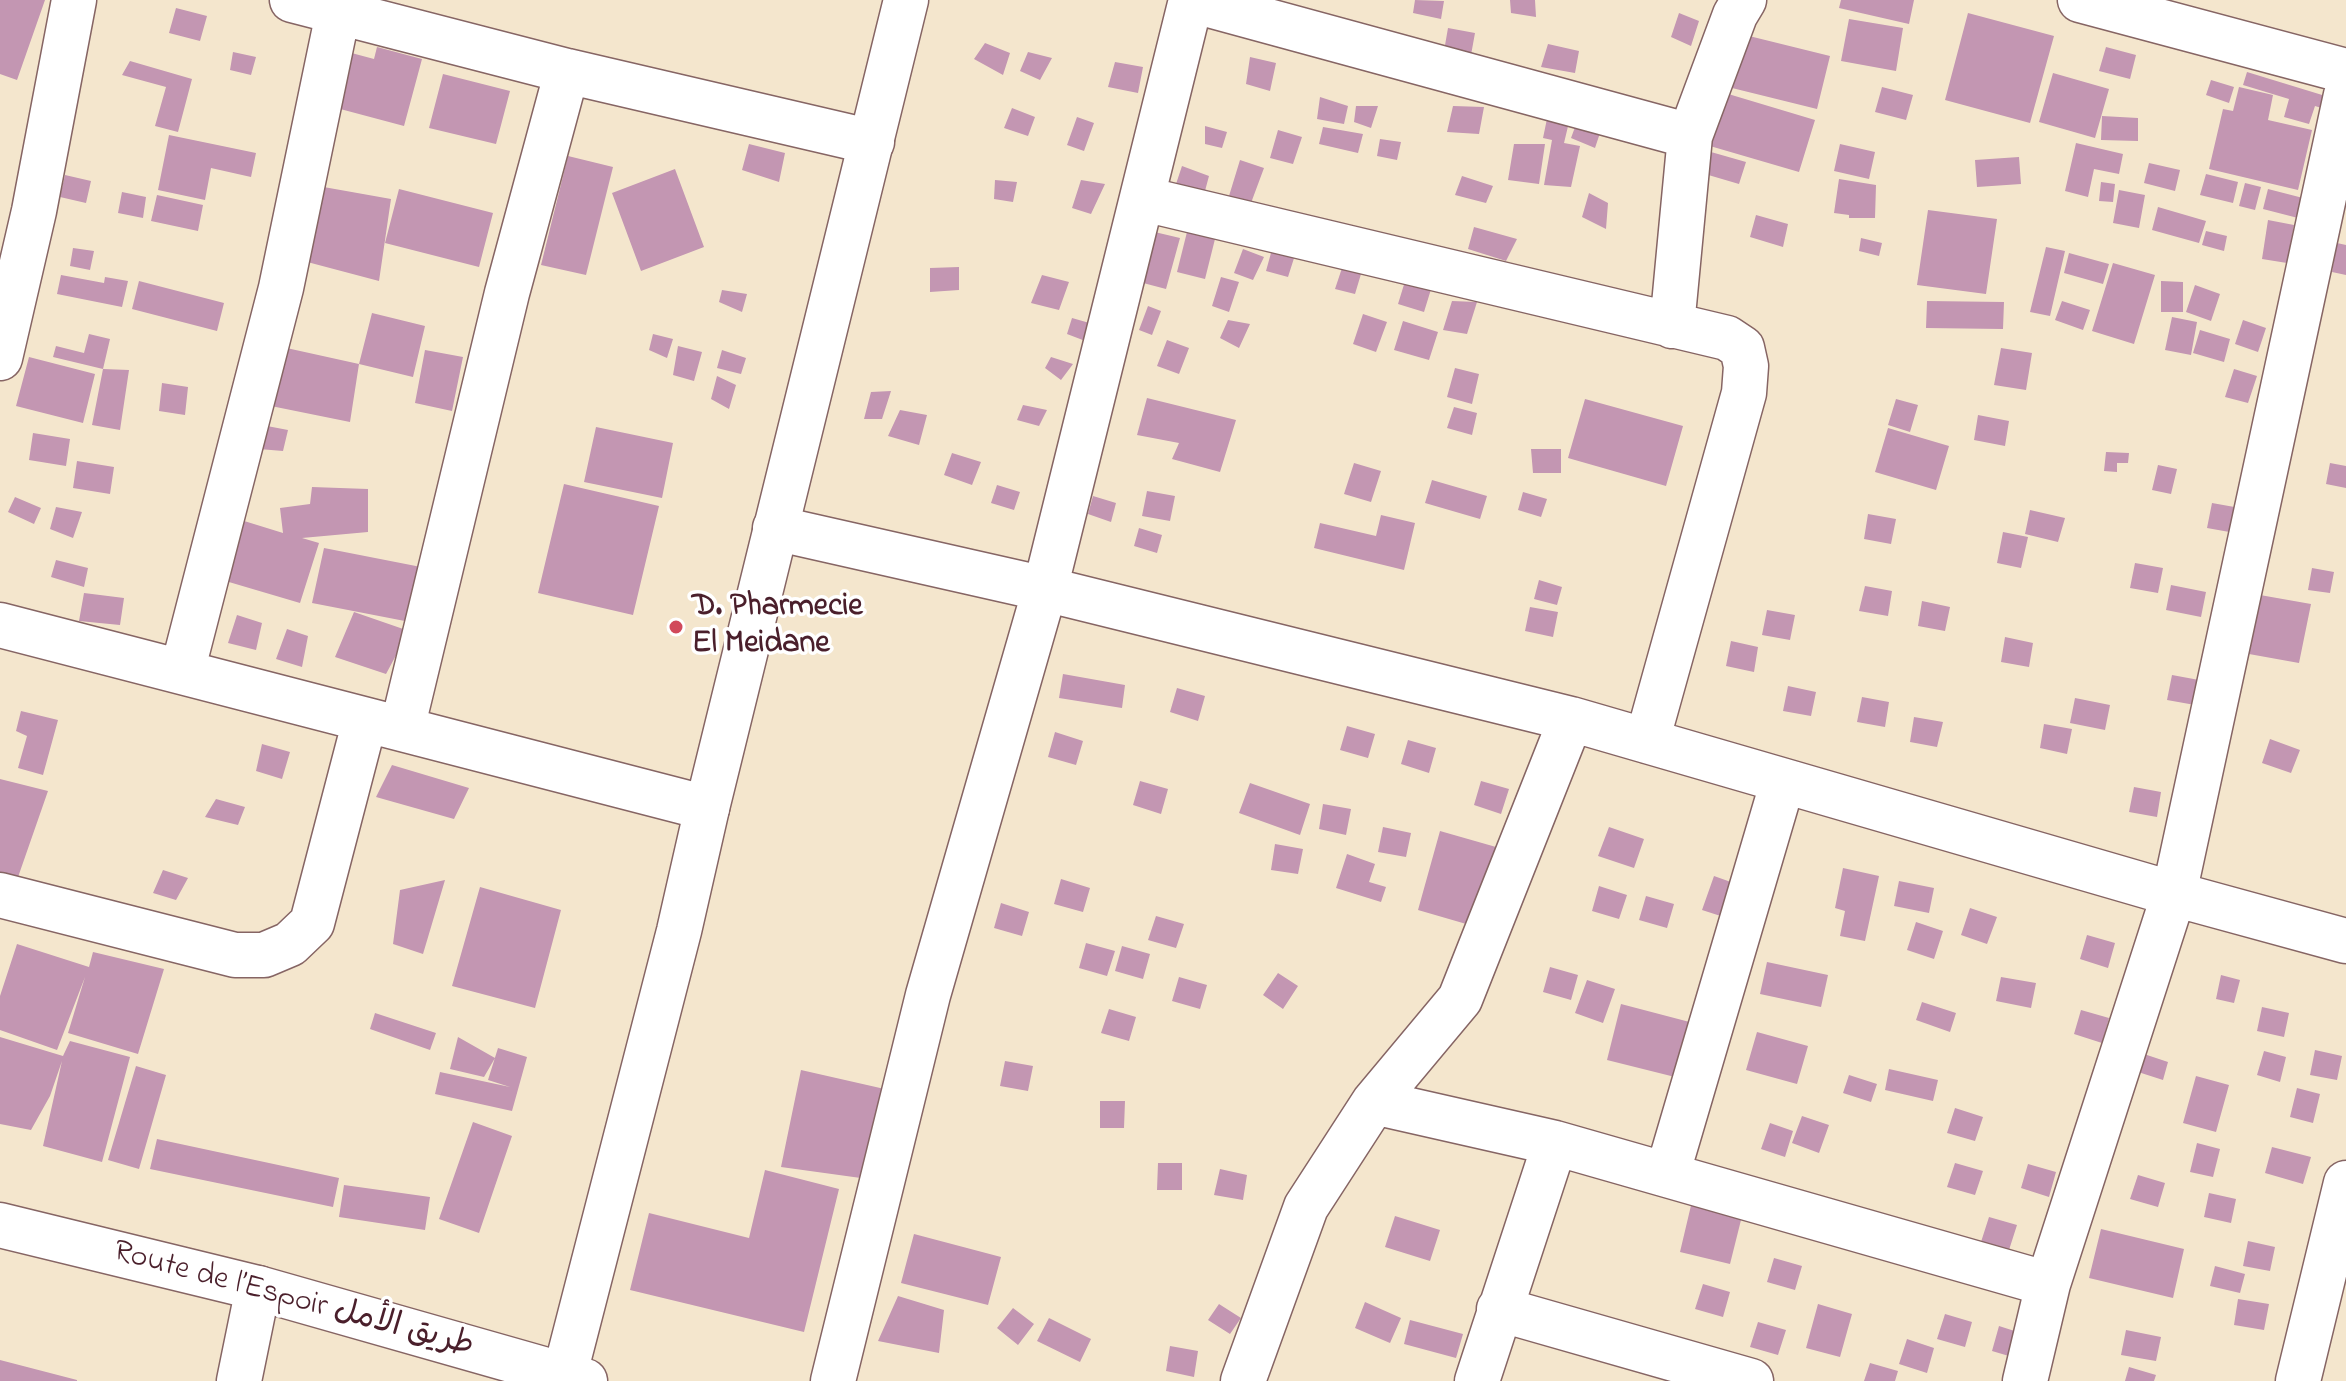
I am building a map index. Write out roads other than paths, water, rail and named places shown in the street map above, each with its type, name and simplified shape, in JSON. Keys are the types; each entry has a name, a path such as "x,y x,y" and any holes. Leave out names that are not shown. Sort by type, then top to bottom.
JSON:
{"main road":[{"path":"0,358 34,211 74,0"},
{"path":"292,0 567,71 872,142"},
{"path":"571,1379 775,528 906,0"},
{"path":"833,1381 928,995 1045,589 1191,0 1690,136"},
{"path":"1672,326 1690,136 1735,15 1744,0"},
{"path":"2080,0 2346,71"},
{"path":"182,672 281,288 338,13"},
{"path":"0,895 235,955 264,955 290,944 312,923 384,724 504,308 567,71"},
{"path":"2025,1381 2048,1284 2174,894 2346,95"},
{"path":"1144,199 1727,338 1742,348 1746,366 1744,393 1647,741"},
{"path":"775,528 1045,589 1571,719 2346,941"},
{"path":"0,625 707,808"},
{"path":"1243,1381 1306,1207 1374,1102 1460,999 1571,719"},
{"path":"1667,1175 1783,781"},
{"path":"1374,1102 1555,1143 2048,1284"},
{"path":"1477,1381 1555,1143"},
{"path":"2298,1381 2346,1183"},
{"name":"Route de l’Espoir طريق الأمل","path":"0,1225 258,1288 571,1379"},
{"path":"239,1381 258,1288"},
{"path":"1499,1309 1751,1381"}],"place":[{"name":"D. Pharmecie El Meidane","path":"676,627"}]}
